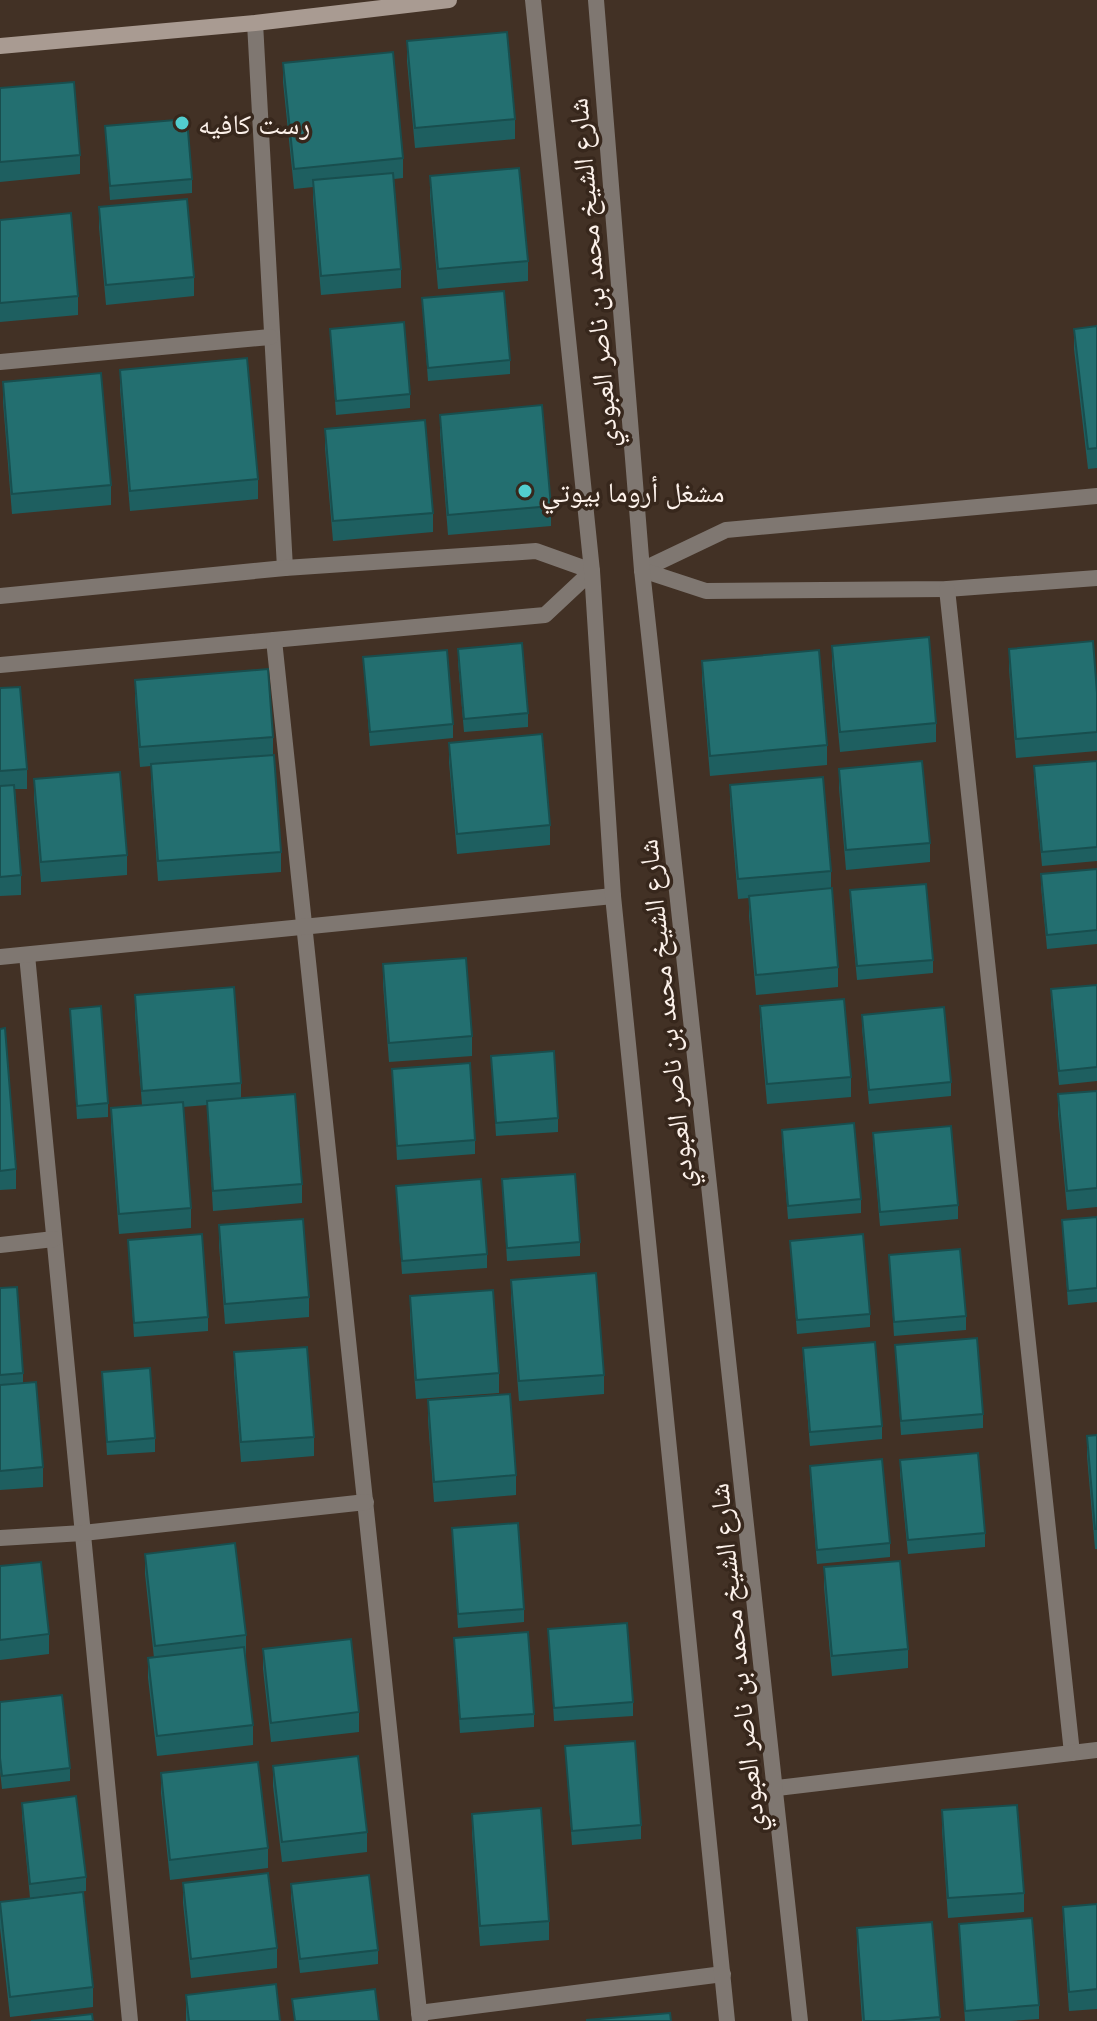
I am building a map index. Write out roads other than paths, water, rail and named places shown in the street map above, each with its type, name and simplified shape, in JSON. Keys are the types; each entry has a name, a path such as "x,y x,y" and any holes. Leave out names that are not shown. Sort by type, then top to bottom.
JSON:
{"main road":[{"path":"0,46 255,23 449,0"}],"street":[{"name":"شارع الشيخ محمد بن ناصر العبودي","path":"533,0 592,571 613,896 727,2021"},
{"name":"شارع الشيخ محمد بن ناصر العبودي","path":"596,0 642,570 800,2021"},
{"path":"255,23 285,568"},
{"path":"0,362 270,337"},
{"path":"642,570 726,530 1097,496"},
{"path":"0,596 285,568 536,551 592,571 545,615 0,665"},
{"path":"642,570 706,591 947,589 1097,578"},
{"path":"947,589 1072,1753"},
{"path":"274,640 419,2017 723,1974"},
{"path":"0,957 306,929 613,896"},
{"path":"27,955 130,2021"},
{"path":"0,1245 54,1239"},
{"path":"0,1538 83,1533 366,1502"},
{"path":"777,1788 1097,1750"}],"place":[{"name":"رست كافيه","path":"182,123"},
{"name":"مشغل أروما بيوتي","path":"525,491"}]}
